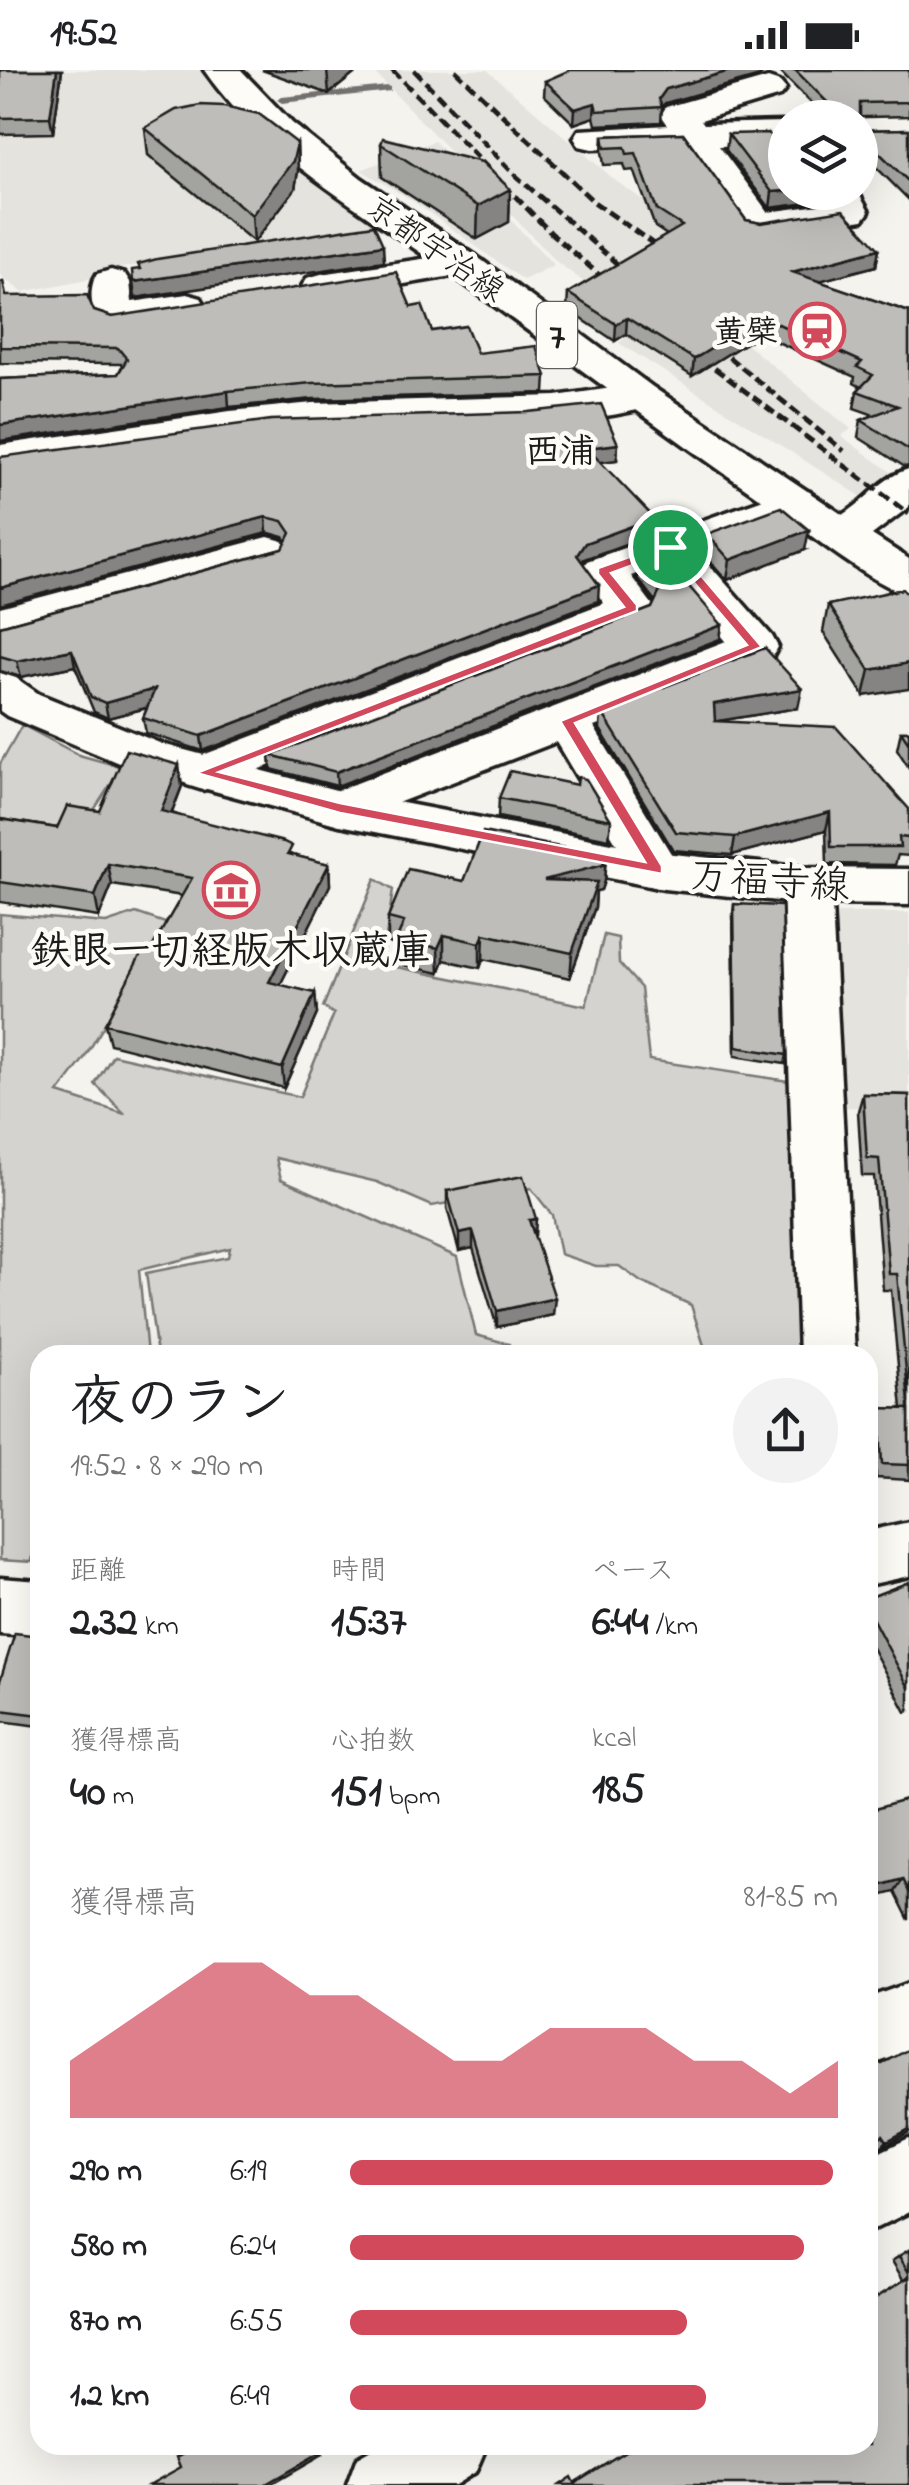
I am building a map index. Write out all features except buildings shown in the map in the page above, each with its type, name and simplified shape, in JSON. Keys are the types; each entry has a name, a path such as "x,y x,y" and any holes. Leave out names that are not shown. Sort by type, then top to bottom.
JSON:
{"street":[{"name":"京都宇治線","path":"222,70 279,131 348,186 462,264 640,397 909,580"},
{"path":"768,89 679,115 758,225 849,210"},
{"path":"592,138 768,133"},
{"path":"288,290 462,264"},
{"path":"111,282 114,317 230,300"},
{"path":"0,458 230,424 313,416 556,408 640,397"},
{"path":"840,536 878,513 909,483"},
{"path":"203,773 633,608 602,571 795,502"},
{"path":"340,808 756,647 670,547"},
{"path":"0,624 268,551"},
{"path":"564,635 619,700"},
{"name":"万福寺線","path":"0,689 23,705 110,743 203,773 340,808 656,870 808,886 909,887"},
{"path":"567,721 656,870"},
{"path":"808,886 827,1345"},
{"path":"878,1556 909,1549"},
{"path":"0,1606 30,1608"},
{"path":"878,2029 909,2018"},
{"path":"878,2191 909,2173"},
{"path":"384,2485 434,2455"}],"shaded area":[{"path":"0,70 201,70 275,148 385,228 108,270 108,275 22,292 0,275"},
{"path":"372,70 487,70 616,181 722,256 809,303 825,303 858,318 864,314 909,332 909,416 897,411 886,420 854,408 869,392 854,383 858,378 721,315 715,319 851,429 841,436 898,477 870,502 619,343 642,325 557,262"},
{"path":"434,141 554,265 523,280 410,199 361,170"},
{"path":"22,725 79,755 122,767 92,813 54,837 0,830 0,764"},
{"path":"375,879 393,890 382,964 586,1006 604,935 618,938 619,963 641,988 649,1060 795,1082 797,1345 704,1345 691,1305 641,1282 619,1266 596,1266 560,1254 552,1215 531,1188 432,1206 377,1182 276,1158 281,1179 457,1257 476,1335 509,1345 156,1345 146,1273 228,1257 230,1248 139,1270 146,1345 30,1345 30,1562 0,1560 0,914 106,923 136,913 227,944 141,965 83,1060 58,1093 125,1114 95,1084 113,1055 300,1097 334,1014 323,1007"},
{"path":"831,913 909,913 909,1108 833,1107"}],"waterway":[{"path":"282,100 387,89"}],"railway":[{"path":"392,70 552,234 619,292"},
{"path":"414,70 516,176 639,283"},
{"path":"455,70 594,202 676,260"},
{"path":"704,337 844,451"},
{"path":"689,349 909,514"}],"place":[{"name":"黄檗","path":"817,331"},
{"name":"鉄眼一切経版木収蔵庫","path":"231,890"}],"district":[{"name":"西浦","path":"560,450"}],"route":[{"path":"670,547 756,647 567,721 656,870 340,808 203,773 633,608 602,571 670,547"}]}
